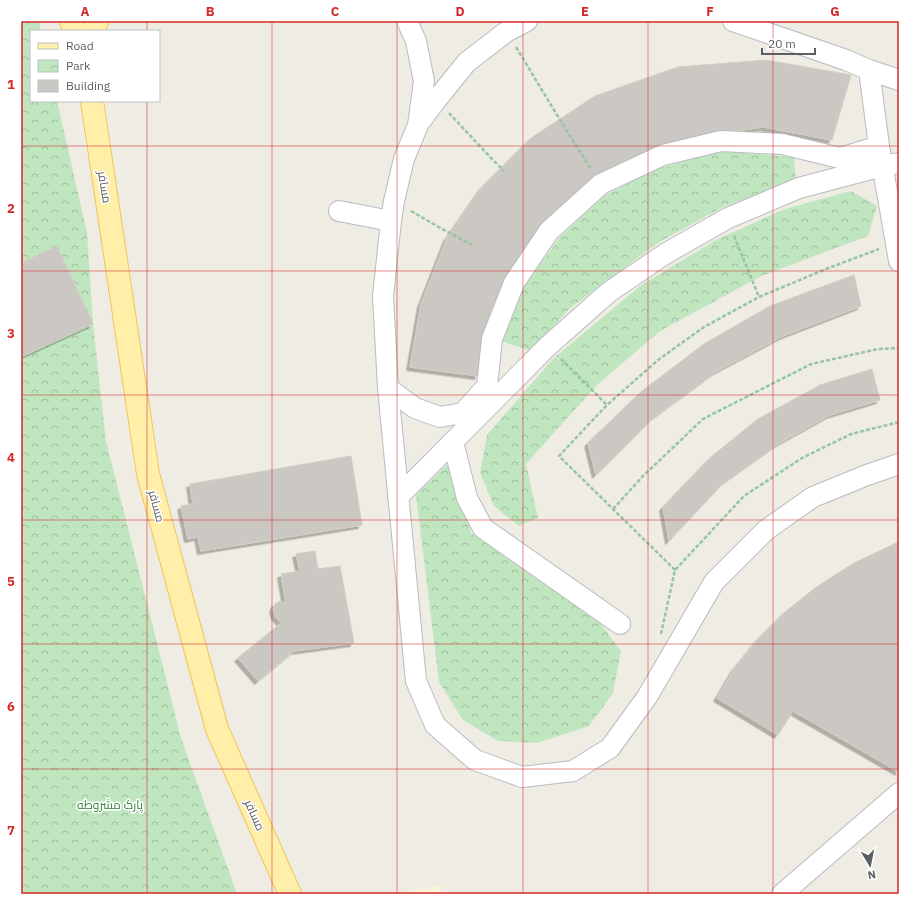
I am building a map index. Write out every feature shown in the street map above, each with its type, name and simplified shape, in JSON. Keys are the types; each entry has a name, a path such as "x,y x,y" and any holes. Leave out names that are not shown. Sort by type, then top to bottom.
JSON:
{"main road":[{"name":"مسافر","path":"92,102 148,474 217,729 290,894"}],"street":[{"path":"407,21 416,41 424,81 418,125"},
{"path":"527,21 506,32 467,62 418,125 404,159 391,221 383,296 388,388 416,681 435,725 475,760 522,777 573,771 610,748 647,697 714,582 766,530 813,497 899,464"},
{"path":"733,21 899,80"},
{"path":"869,70 879,146 891,164 898,252"},
{"path":"388,388 415,408 440,417 462,413 487,386 492,339 514,283 549,230 601,184 664,155 721,141 782,144 840,158 879,146"},
{"path":"398,497 548,346 609,292 665,254 728,218 799,188 891,164"},
{"path":"339,211 391,221"},
{"path":"453,442 467,498 483,528 620,624"},
{"path":"782,894 899,793"}],"path":[{"path":"506,32 601,184"},
{"path":"437,99 504,171"},
{"path":"394,201 472,245"},
{"path":"728,218 759,297"},
{"path":"675,570 559,456 607,405 658,360 704,327 759,297 826,269 898,252"},
{"path":"548,346 607,405"},
{"path":"613,509 643,476 703,419 811,364 878,350 899,348"}],"shaded area":[{"path":"440,885 441,894 397,894"}],"green space":[{"name":"پارک مشروطه","path":"21,21 39,21 41,30 30,30 30,102 57,102 87,233 93,324 106,441 181,738 237,894 21,894"},
{"path":"719,151 794,157 796,180 725,206 659,242 569,309 532,351 501,341 524,287 560,237 604,196 654,170"},
{"path":"851,191 877,206 868,236 761,276 660,331 598,384 526,464 538,518 519,526 494,506 480,473 487,435 553,359 640,286 716,240 785,209"},
{"path":"448,464 471,533 596,618 621,651 613,693 589,726 537,743 498,741 463,720 439,682 416,495"}],"building":[{"path":"766,60 851,75 832,140 763,127 690,138 627,159 583,188 545,222 509,272 488,323 478,376 410,367 421,304 447,238 483,186 531,138 595,96 678,67"},
{"path":"57,246 93,324 21,357 21,263"},
{"path":"854,275 861,306 783,336 715,372 654,417 596,475 588,443 642,391 704,344 770,306"},
{"path":"872,369 880,400 830,415 776,445 724,482 669,541 663,507 711,457 758,419 820,385"},
{"path":"351,456 362,525 201,551 198,537 188,539 181,506 193,504 190,484"},
{"path":"899,542 899,772 793,711 778,735 717,698 734,669 758,639 784,613 815,588 852,564"},
{"path":"315,551 318,569 340,566 354,643 294,651 258,681 238,658 281,623 275,616 273,609 275,604 280,601 286,604 281,574 300,571 296,554"}]}
